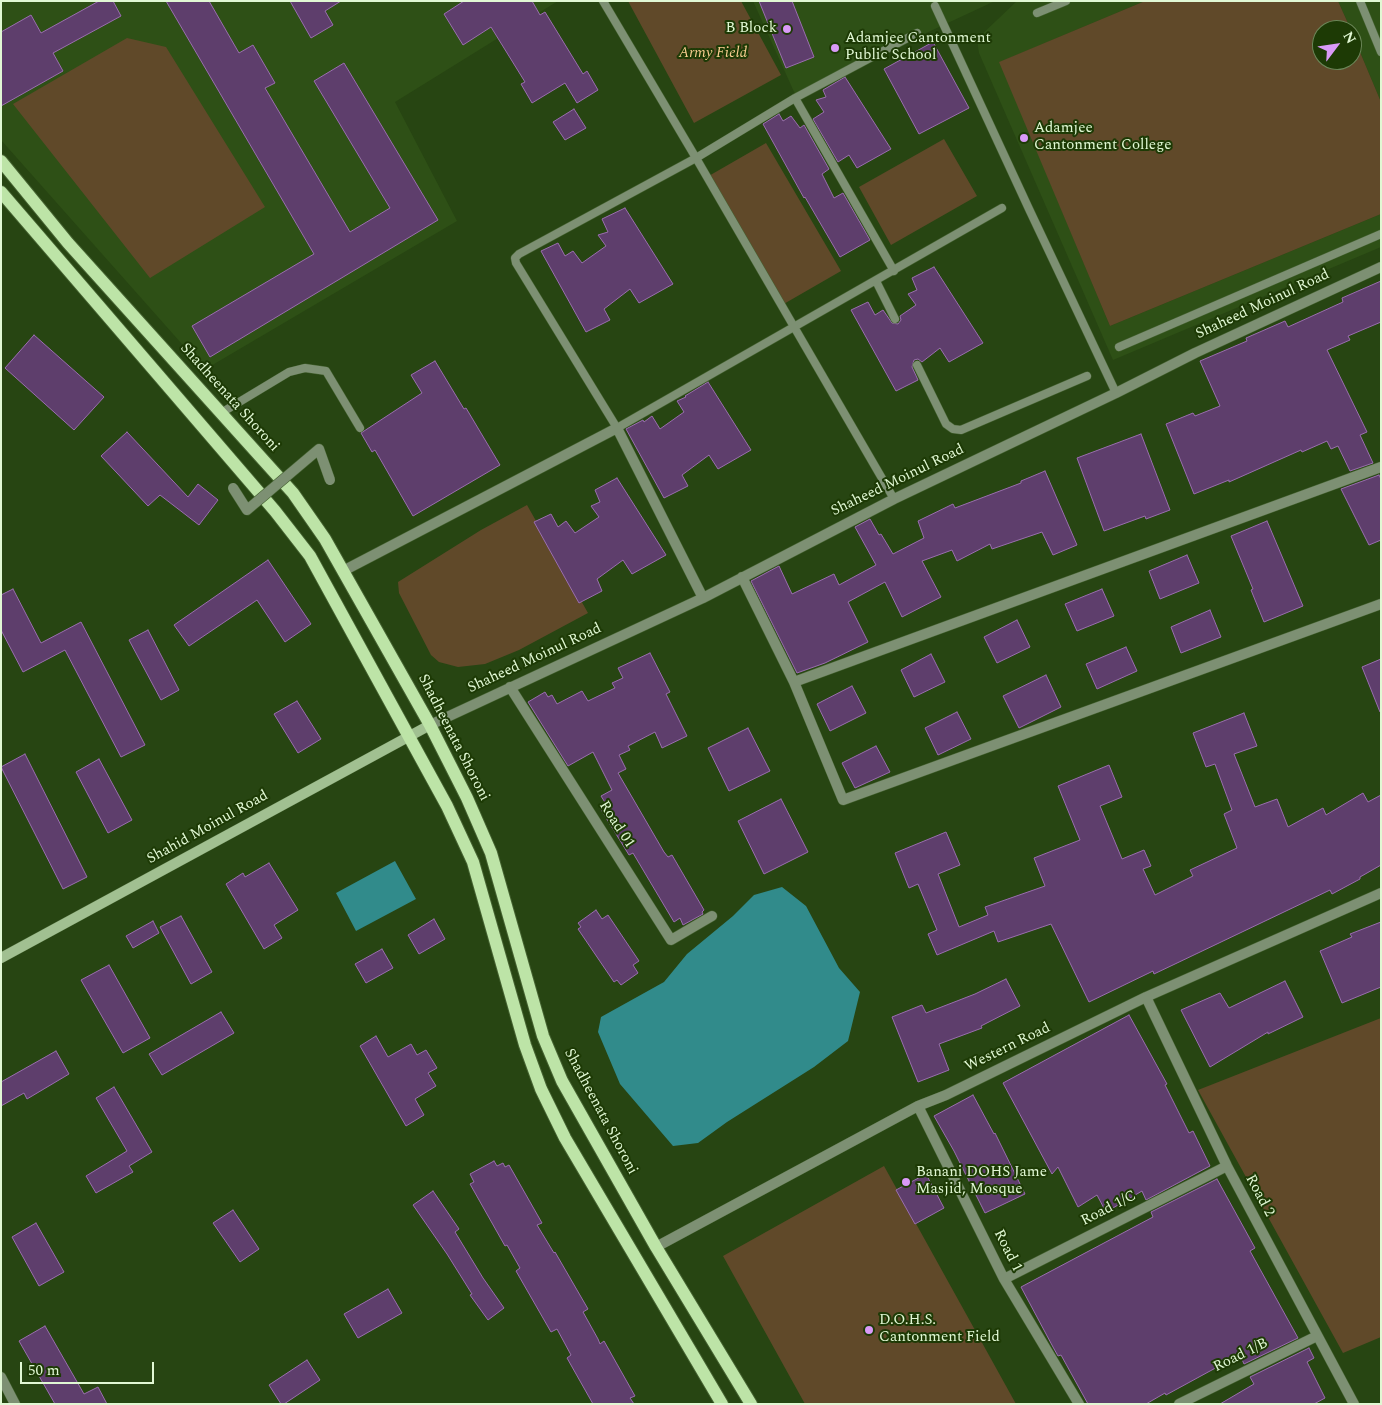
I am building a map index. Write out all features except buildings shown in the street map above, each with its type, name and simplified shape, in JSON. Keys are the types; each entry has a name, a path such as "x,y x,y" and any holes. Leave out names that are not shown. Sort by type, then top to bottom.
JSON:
{"main road":[{"name":"Shadheenata Shoroni","path":"1,161 68,242 293,493 325,538 430,724 467,798 491,854 543,1036 562,1081 656,1248 750,1404"},
{"path":"1,192 275,511 310,556 447,806 473,862 525,1046 540,1089 565,1138 722,1404"}],"street":[{"name":"Shaheed Moinul Road","path":"430,724 703,598 894,498 1196,353 1381,267"},
{"path":"343,570 618,428 703,598"},
{"path":"233,488 247,510 319,449 330,480"},
{"path":"794,682 1381,468"},
{"path":"742,577 794,682 843,800 1381,604"},
{"name":"Road 01","path":"510,687 671,940 712,916"},
{"name":"Shahid Moinul Road","path":"1,958 430,724"},
{"name":"Western Road","path":"656,1248 918,1106 946,1095 1146,998 1381,893"},
{"name":"Road 2","path":"1146,998 1226,1166 1354,1404"},
{"name":"Road 1","path":"918,1106 1004,1279 1078,1404"},
{"name":"Road 1/C","path":"1004,1279 1226,1166"},
{"name":"Road 1/B","path":"1178,1404 1316,1336"},
{"path":"1,1376 15,1404"}],"lane":[{"path":"603,1 894,498"},
{"path":"1037,13 1066,1"},
{"path":"1360,1 1381,52"},
{"path":"935,6 1116,393"},
{"path":"917,33 795,98 696,158 519,254 515,258 516,263 618,428 1002,208"},
{"path":"795,98 894,271"},
{"path":"1120,347 1381,234"},
{"path":"876,281 895,319"},
{"path":"917,365 946,424 961,430 1087,376"},
{"path":"221,413 289,372 305,368 326,371 360,428"}],"shaded area":[{"path":"1,1 558,1 395,102 457,221 209,367 197,361 1,140"},
{"name":"Adamjee Cantonment Public School","path":"753,1 995,1 795,94"},
{"name":"Adamjee Cantonment College","path":"1017,1 1145,1 1000,62 1110,326 1381,214 1381,247 1113,360 979,53 977,39"},
{"path":"1338,1 1380,1 1381,102 1362,57 1362,20 1347,20"}],"green space":[{"name":"Army Field","path":"628,1 741,1 781,75 694,123"},
{"path":"1145,1 1338,1 1347,20 1312,20 1312,70 1362,70 1362,57 1381,102 1381,214 1110,326 999,62"},
{"path":"127,38 166,47 265,207 150,278 13,104"},
{"path":"944,139 977,196 891,245 859,187"},
{"path":"766,143 841,271 782,305 707,177"},
{"path":"527,505 588,613 519,650 485,664 458,667 439,662 431,655 399,593 398,582 481,530"},
{"path":"1381,1018 1381,1337 1343,1353 1198,1090"},
{"name":"D.O.H.S. Cantonment Field","path":"884,1166 1016,1404 805,1404 723,1256"}],"water":[{"path":"395,861 416,899 356,931 336,893"},
{"path":"782,887 806,906 839,968 860,992 848,1041 814,1067 727,1122 698,1143 673,1146 620,1084 598,1032 601,1017 664,982 687,954 733,916 754,895"}],"place":[{"name":"B Block","path":"787,29"},
{"name":"Adamjee Cantonment Public School","path":"835,48"},
{"name":"Adamjee Cantonment College","path":"1024,138"},
{"name":"Banani DOHS Jame Masjid, Mosque","path":"906,1182"},
{"name":"D.O.H.S. Cantonment Field","path":"869,1330"}]}
